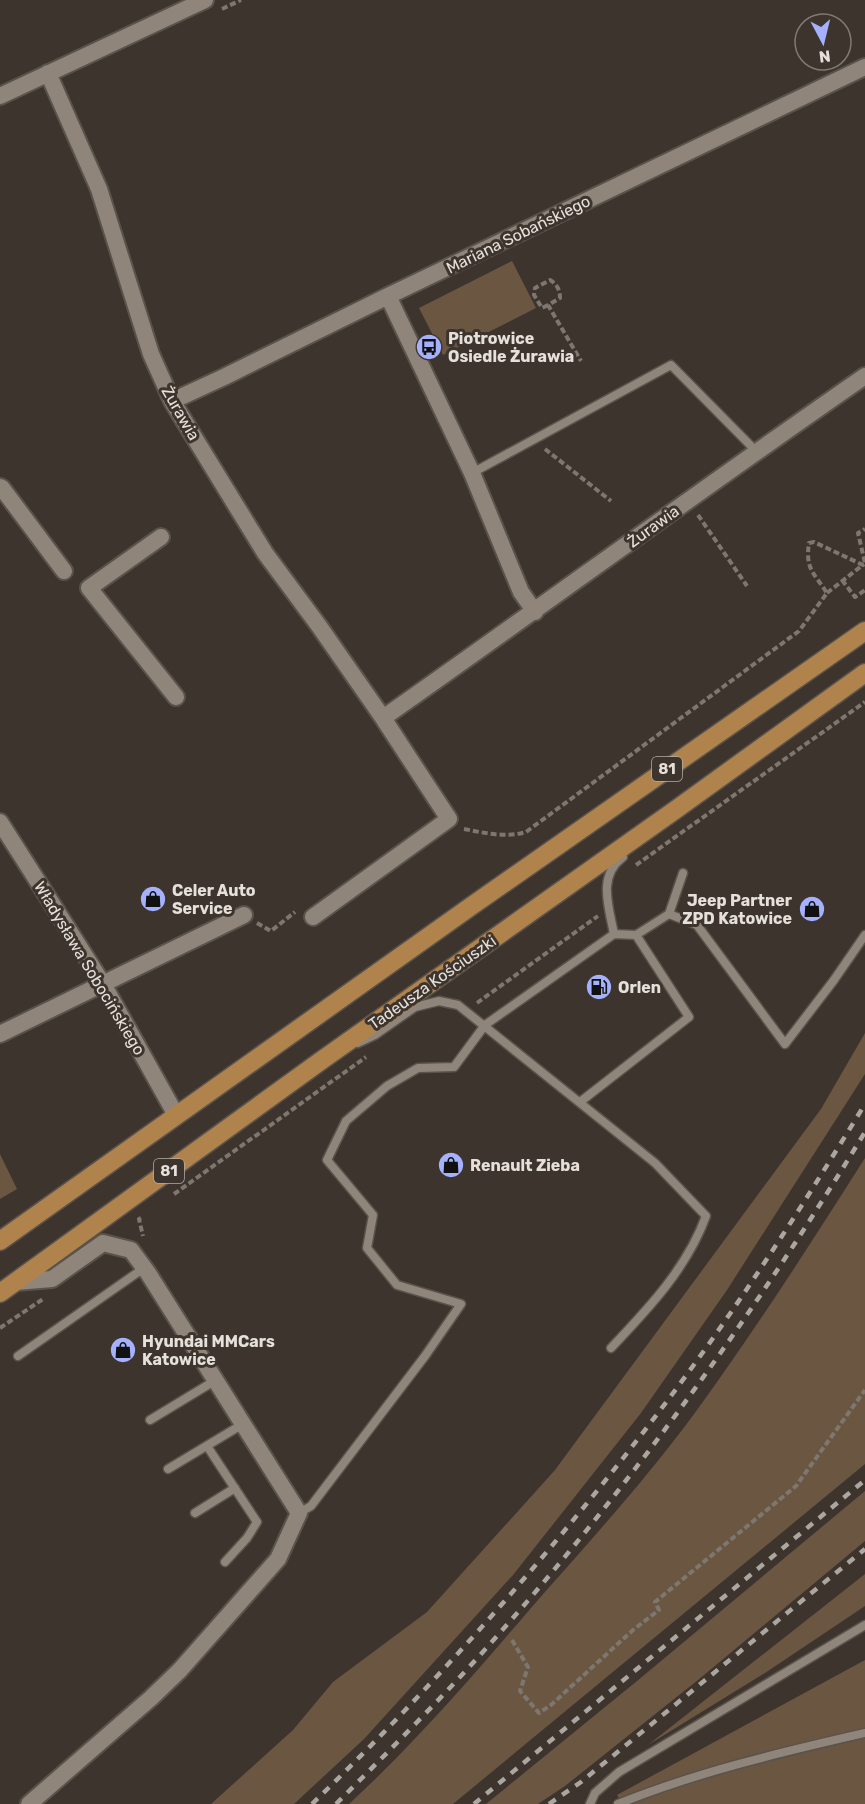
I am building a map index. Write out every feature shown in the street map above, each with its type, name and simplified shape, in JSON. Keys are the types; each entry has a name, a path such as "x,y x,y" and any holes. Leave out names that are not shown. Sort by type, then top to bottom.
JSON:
{"main road":[{"name":"81","path":"0,1241 865,631"},
{"name":"Tadeusza Kościuszki","path":"0,1293 865,673"}],"street":[{"path":"0,96 205,0"},
{"name":"Mariana Sobańskiego","path":"172,401 865,68"},
{"name":"Żurawia","path":"48,73 99,189 151,354 172,401 265,553 319,626 449,819 313,917"},
{"path":"388,296 472,472 521,592 535,612"},
{"name":"Żurawia","path":"382,718 535,612 865,376"},
{"path":"0,487 64,571"},
{"path":"161,537 88,588 176,697"},
{"name":"Władysława Sobocińskiego","path":"0,822 103,984 176,1115"},
{"path":"0,1034 244,915"},
{"path":"16,1282 52,1279 103,1243 131,1250 299,1513 278,1559 180,1670 29,1804"}],"lane":[{"path":"472,472 670,365 756,452"},
{"path":"614,934 608,902 607,877 616,862 641,844 678,808"},
{"path":"299,1513 311,1506 461,1305 397,1286 367,1248 373,1215 327,1160 346,1121 387,1086 418,1068 454,1067 485,1025 614,934 636,935 669,914 683,873"},
{"path":"669,914 698,925 785,1044 865,935"},
{"path":"580,1102 689,1017 636,935"},
{"path":"322,1060 375,1035 416,1007 440,1001 458,1005 655,1163 706,1216 675,1274 654,1303 611,1348"},
{"path":"18,1356 144,1268"},
{"path":"150,1420 216,1380"},
{"path":"168,1469 243,1424"},
{"path":"207,1446 258,1522 225,1562"},
{"path":"195,1513 235,1488"},
{"path":"590,1804 596,1793 619,1772 865,1625"},
{"path":"618,1804 671,1783 865,1733"}],"path":[{"path":"550,280 556,283 560,298 548,305 542,308 534,295 536,288 550,280"},
{"path":"548,305 581,361"},
{"path":"533,440 611,501"},
{"path":"688,501 747,586"},
{"path":"864,565 858,533 865,529"},
{"path":"827,593 814,577 808,564 808,543 814,542 864,565"},
{"path":"463,829 503,836 526,832 799,631 827,593 864,565"},
{"path":"842,580 855,597 865,590"},
{"path":"244,915 271,931 298,910 313,917"},
{"path":"512,1640 528,1667 520,1691 539,1713 659,1610 655,1602 796,1486 865,1390"}],"shaded area":[{"path":"512,261 536,308 443,355 419,308"},
{"path":"865,1033 865,1074 727,1290 641,1413 513,1575 364,1739 294,1804 211,1804 293,1730 333,1682 427,1612 555,1470 821,1109"},
{"path":"0,1154 17,1189 0,1199"},
{"path":"865,1158 865,1464 453,1804 349,1804 443,1709 637,1487 697,1410 741,1348"},
{"path":"865,1491 865,1541 698,1680 565,1786 538,1804 486,1804 637,1681"},
{"path":"865,1574 865,1606 765,1673 648,1745"},
{"path":"865,1660 865,1804 623,1804 617,1795"}],"railway":[{"path":"312,1804 448,1664 535,1566 618,1465 686,1376 739,1300 791,1223 865,1104"},
{"path":"336,1804 471,1665 593,1523 689,1397 735,1332 865,1132"},
{"path":"474,1804 865,1480"},
{"path":"549,1804 581,1782 865,1549"}],"place":[{"name":"Piotrowice Osiedle Żurawia","path":"429,347"},
{"name":"Celer Auto Service","path":"153,899"},
{"name":"Jeep Partner ZPD Katowice","path":"812,909"},
{"name":"Orlen","path":"599,987"},
{"name":"Renault Zieba","path":"451,1165"},
{"name":"Hyundai MMCars Katowice","path":"123,1350"}]}
